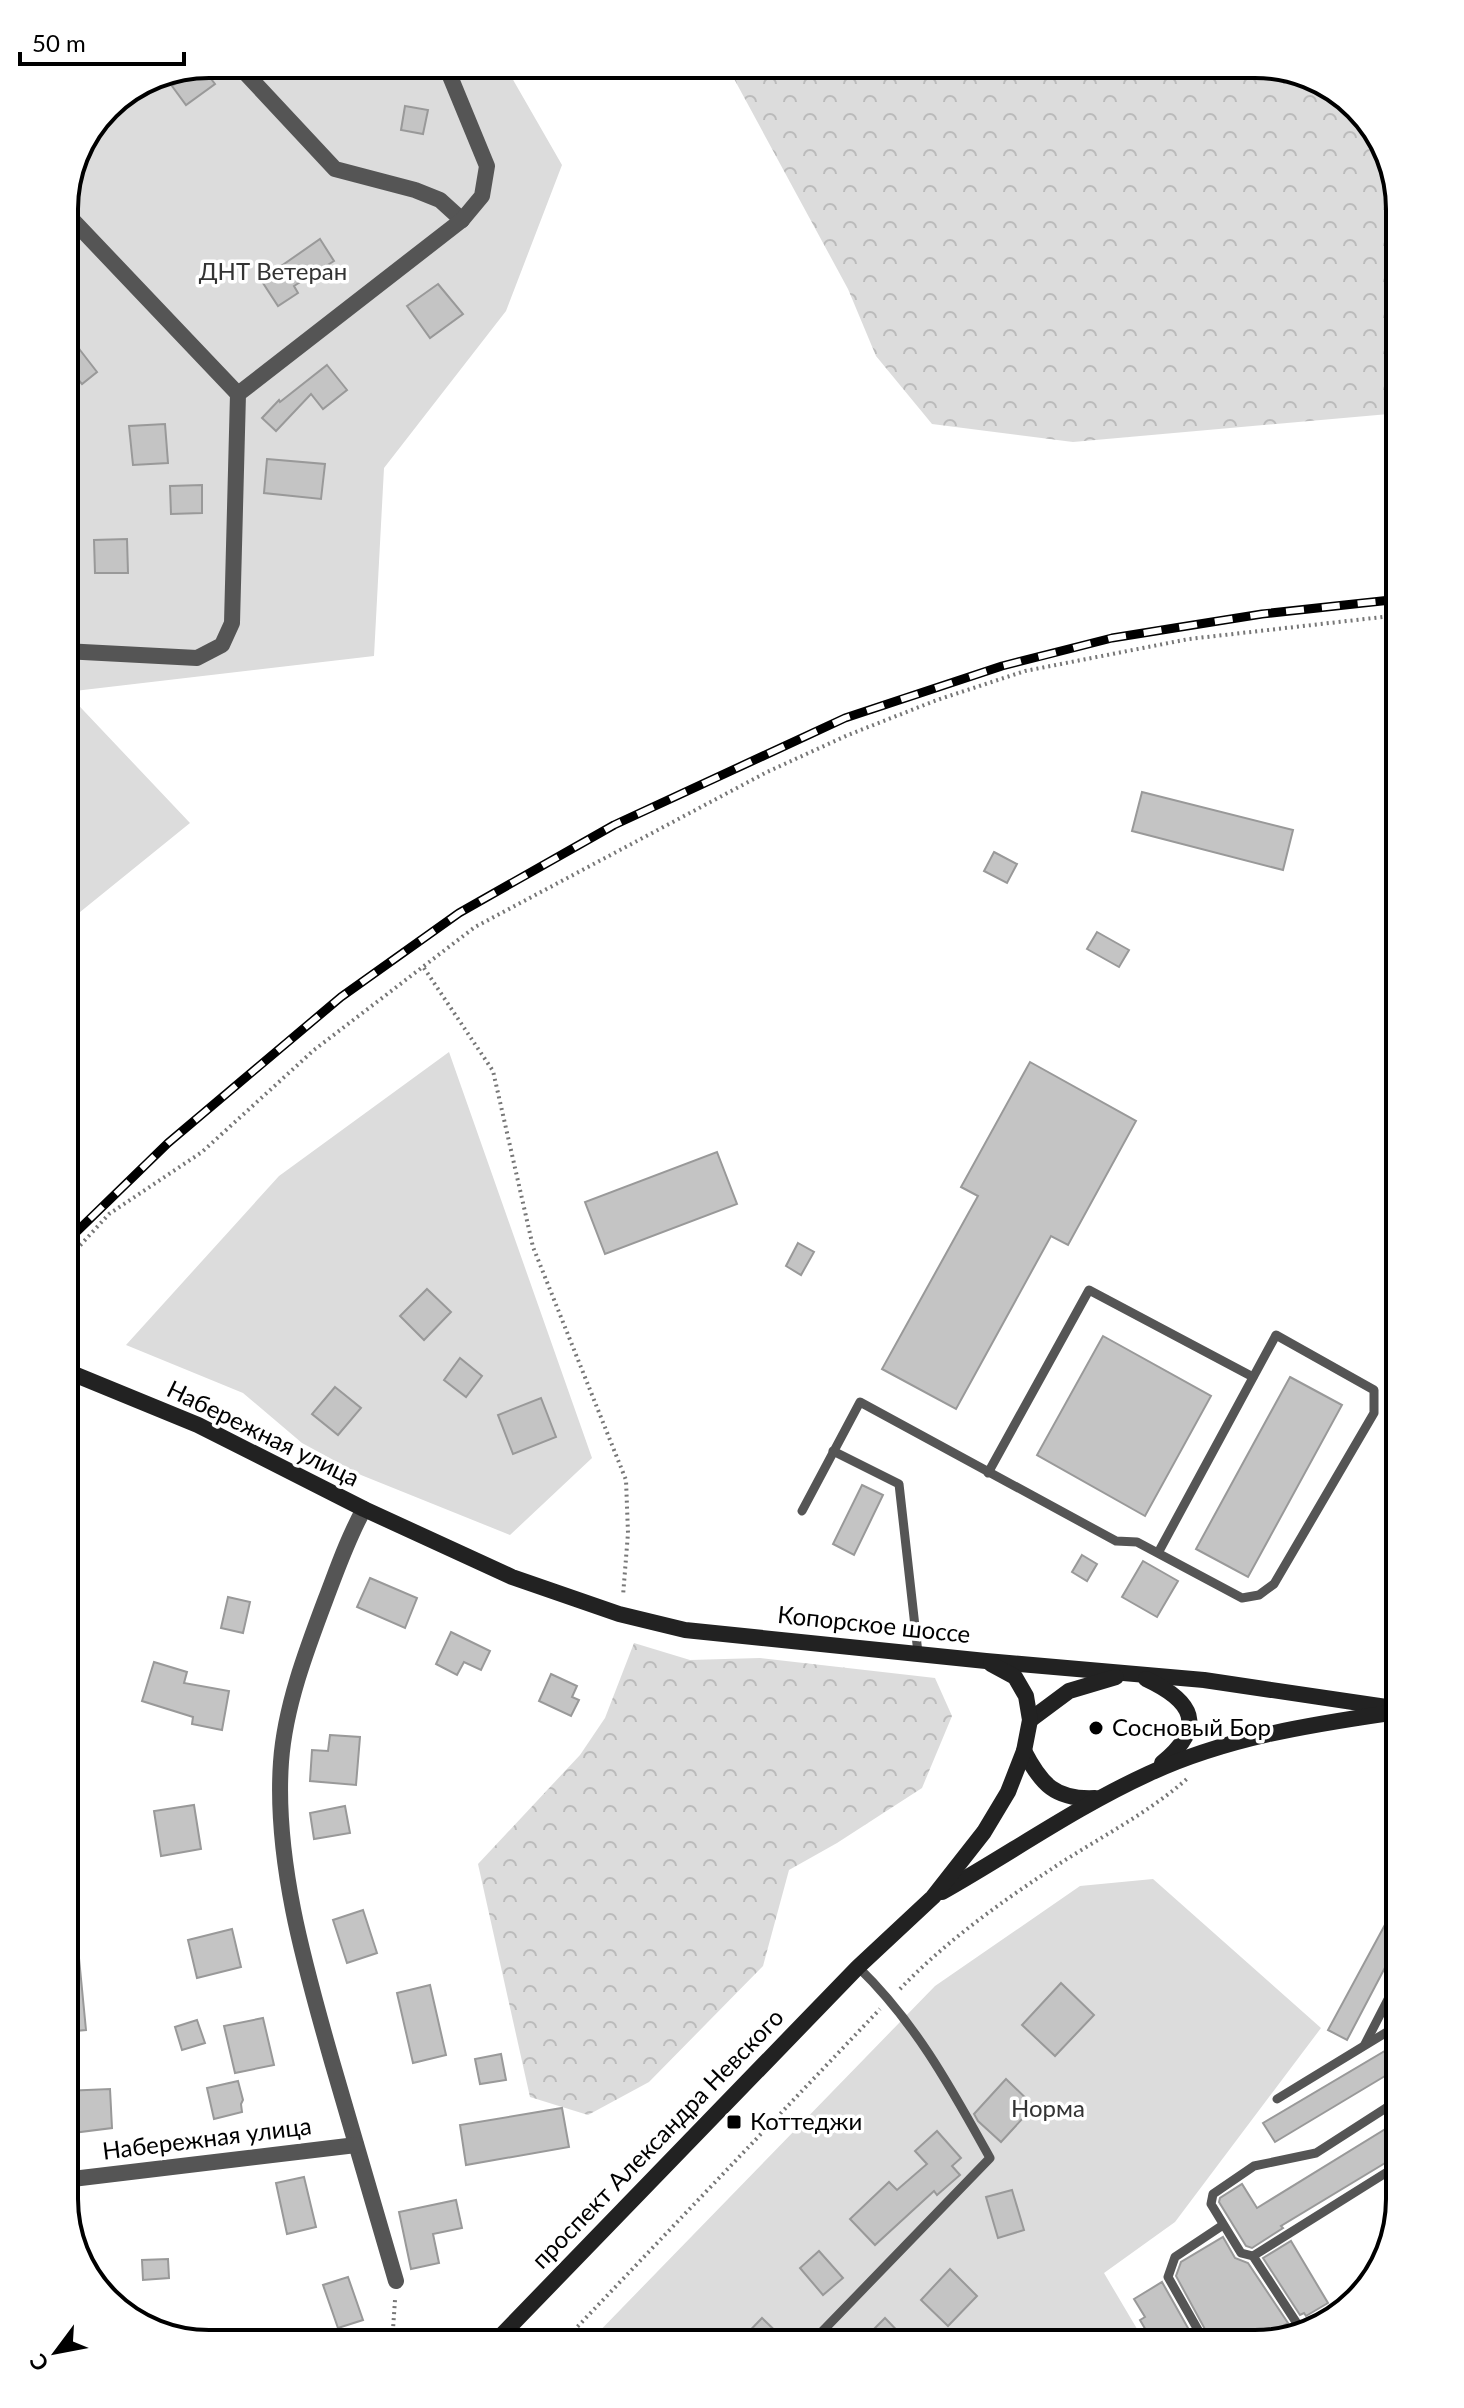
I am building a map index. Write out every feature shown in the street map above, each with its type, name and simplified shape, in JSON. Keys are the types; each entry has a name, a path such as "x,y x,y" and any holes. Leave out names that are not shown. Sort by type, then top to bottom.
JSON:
{"main road":[{"name":"Набережная улица","path":"78,1376 198,1425 364,1509"},
{"name":"Копорское шоссе","path":"364,1509 512,1577 619,1614 685,1630 1218,1682 1386,1708"},
{"path":"933,1897 984,1832 1008,1792 1024,1751 1030,1720 1026,1696 1015,1677 986,1661"},
{"path":"1030,1720 1069,1691 1098,1680 1134,1674 1172,1691 1185,1706 1189,1722 1188,1735 1179,1749 1151,1772"},
{"path":"933,1897 1099,1798 1151,1772 1256,1736 1308,1724 1386,1712"},
{"path":"1024,1751 1037,1777 1057,1793 1075,1799 1099,1798"},
{"name":"проспект Александра Невского","path":"507,2330 858,1967 933,1897"}],"street":[{"path":"250,78 335,169 415,190 440,200 462,220"},
{"path":"238,394 462,220 482,196 487,166 451,78"},
{"path":"78,226 238,394 232,623 222,645 197,658 78,652"},
{"name":"Набережная улица","path":"364,1509 352,1530 310,1640 289,1715 281,1761 282,1818 287,1868 306,1970 396,2281"},
{"name":"Набережная улица","path":"78,2178 356,2145"}],"lane":[{"path":"988,1473 1089,1290 1253,1377"},
{"path":"802,1511 860,1402 1116,1541 1137,1542 1242,1598 1259,1595 1274,1584 1374,1413 1374,1390 1276,1335 1158,1553"},
{"path":"833,1451 899,1484 918,1653"},
{"path":"824,2330 990,2158 941,2069 889,1999 858,1967"},
{"path":"1363,2046 1386,2002"},
{"path":"1277,2099 1386,2032"},
{"path":"1297,2323 1253,2256 1241,2253 1211,2204 1213,2194 1254,2166 1316,2153 1386,2108"},
{"path":"1253,2256 1386,2173"},
{"path":"1198,2330 1168,2277 1175,2257 1223,2225"}],"path":[{"path":"78,1248 109,1214 202,1152 314,1050 475,927 767,772 848,735 937,700 1025,671 1189,639 1386,617"},
{"path":"423,967 493,1071 533,1247 626,1480 628,1533 619,1614"},
{"path":"574,2330 918,1969 1049,1871 1130,1820 1192,1775"},
{"path":"393,2330 396,2281"}],"green space":[{"name":"ДНТ Ветеран","path":"209,78 512,78 562,165 506,311 384,468 374,656 78,691 78,200 82,175 91,151 105,129 123,110 167,85"},
{"path":"734,78 1264,78 1281,81 1313,91 1341,110 1364,136 1382,175 1386,209 1386,414 1073,442 932,424 876,356 848,289"},
{"name":"ДНТ Ветеран","path":"78,705 190,823 78,914"},
{"path":"449,1052 592,1458 510,1535 361,1475 302,1443 243,1393 126,1345 279,1176"},
{"path":"634,1643 690,1660 760,1658 935,1678 952,1716 922,1788 789,1870 763,1966 649,2082 588,2115 530,2097 478,1864 580,1755 605,1718"},
{"name":"Норма","path":"1153,1879 1321,2028 1175,2222 1104,2273 1138,2330 601,2330 935,1986 1080,1886"}],"building":[{"path":"209,78 215,84 186,105 172,86 183,81"},
{"path":"405,106 428,110 423,134 401,130"},
{"path":"320,239 334,261 294,286 298,293 278,306 261,280"},
{"path":"438,284 463,314 430,338 407,306"},
{"path":"80,350 97,372 82,384 78,379"},
{"path":"327,365 347,390 323,409 311,394 276,431 262,418 279,400"},
{"path":"165,424 168,463 133,465 129,426"},
{"path":"267,459 325,464 321,499 264,493"},
{"path":"202,485 202,513 171,514 170,486"},
{"path":"127,539 128,573 95,573 94,540"},
{"path":"1142,792 1293,830 1283,870 1132,831"},
{"path":"994,852 1017,864 1007,883 984,871"},
{"path":"1097,932 1129,950 1119,967 1087,949"},
{"path":"1030,1062 1136,1121 1068,1245 1051,1236 956,1409 882,1369 978,1196 961,1187"},
{"path":"717,1152 737,1204 605,1254 585,1202"},
{"path":"798,1243 814,1252 801,1275 786,1266"},
{"path":"427,1289 451,1312 424,1340 400,1316"},
{"path":"1103,1336 1211,1396 1145,1516 1037,1455"},
{"path":"460,1358 482,1376 466,1397 444,1380"},
{"path":"1290,1377 1342,1405 1248,1577 1196,1549"},
{"path":"335,1387 361,1408 338,1435 312,1414"},
{"path":"541,1398 556,1437 513,1454 498,1415"},
{"path":"862,1485 883,1495 854,1555 833,1544"},
{"path":"1082,1555 1097,1564 1087,1581 1072,1572"},
{"path":"1143,1561 1178,1581 1157,1617 1122,1597"},
{"path":"370,1578 417,1598 405,1628 357,1607"},
{"path":"228,1597 250,1602 243,1633 221,1628"},
{"path":"451,1632 490,1651 481,1670 464,1662 457,1675 436,1664"},
{"path":"154,1662 187,1672 184,1683 229,1691 222,1730 192,1724 193,1717 142,1701"},
{"path":"551,1674 577,1686 572,1697 579,1700 571,1716 539,1701"},
{"path":"330,1735 360,1737 356,1785 310,1781 312,1750 328,1751"},
{"path":"194,1805 201,1849 161,1856 154,1811"},
{"path":"345,1806 350,1833 314,1839 310,1813"},
{"path":"363,1910 377,1953 347,1963 333,1920"},
{"path":"1386,1923 1386,1966 1347,2040 1328,2030"},
{"path":"232,1929 241,1967 197,1978 188,1940"},
{"path":"78,1948 86,2030 78,2031"},
{"path":"1061,1983 1094,2015 1055,2056 1022,2025"},
{"path":"430,1985 446,2055 413,2063 397,1993"},
{"path":"263,2018 274,2065 235,2073 224,2026"},
{"path":"197,2020 205,2043 182,2050 175,2027"},
{"path":"1386,2050 1386,2075 1275,2142 1263,2123"},
{"path":"501,2054 506,2080 480,2084 475,2059"},
{"path":"1006,2079 1034,2106 1001,2142 974,2114"},
{"path":"238,2081 243,2100 242,2112 214,2119 207,2088"},
{"path":"110,2089 112,2128 78,2132 78,2090"},
{"path":"562,2108 569,2147 466,2165 460,2125"},
{"path":"1386,2129 1386,2162 1281,2226 1283,2228 1252,2248 1246,2246 1219,2202 1220,2198 1242,2184 1257,2208"},
{"path":"937,2131 961,2158 952,2166 960,2175 937,2195 934,2191 875,2245 850,2219 889,2182 897,2190 927,2164 915,2151"},
{"path":"304,2177 316,2227 287,2234 276,2183"},
{"path":"1012,2190 1024,2230 998,2238 986,2197"},
{"path":"456,2200 462,2228 433,2234 439,2263 411,2269 399,2212"},
{"path":"1223,2237 1235,2258 1248,2263 1288,2323 1272,2329 1205,2330 1176,2276 1181,2262"},
{"path":"1291,2241 1328,2303 1306,2316 1304,2313 1300,2315 1263,2258"},
{"path":"819,2251 843,2278 823,2295 800,2268"},
{"path":"168,2259 169,2278 143,2280 142,2260"},
{"path":"950,2269 977,2296 948,2326 921,2300"},
{"path":"348,2277 363,2320 338,2328 323,2285"},
{"path":"1162,2282 1189,2330 1146,2330 1140,2320 1145,2317 1134,2299"},
{"path":"762,2318 774,2330 750,2330"},
{"path":"885,2318 897,2330 873,2330"}],"railway":[{"path":"78,1230 168,1143 341,997 459,913 614,825 845,718 1002,666 1112,638 1262,614 1386,601"}],"place":[{"name":"Сосновый Бор","path":"1096,1728"},
{"name":"Коттеджи","path":"734,2122"}]}
